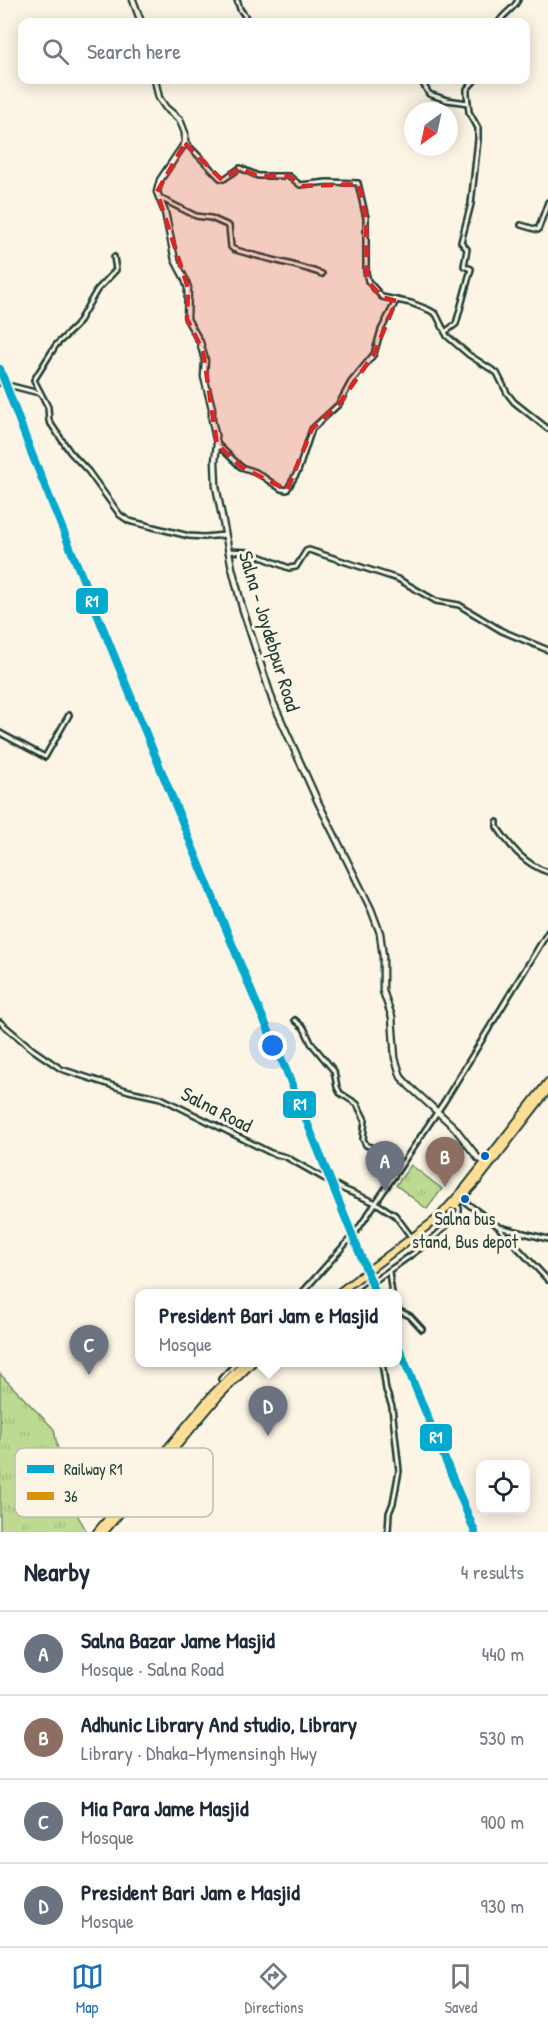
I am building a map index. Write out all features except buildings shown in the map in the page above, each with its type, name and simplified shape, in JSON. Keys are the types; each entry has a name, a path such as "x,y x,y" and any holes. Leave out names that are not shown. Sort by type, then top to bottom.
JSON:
{"highway":[{"path":"349,1289 438,1218 464,1189 548,1082"},
{"path":"343,1289 436,1225 479,1179 548,1090"},
{"path":"168,1448 213,1394 240,1367"},
{"path":"175,1448 218,1397 248,1367"},
{"path":"97,1532 110,1517"},
{"path":"104,1532 117,1517"}],"main road":[{"path":"134,0 140,18"},
{"path":"156,84 159,98 184,126 185,143"},
{"name":"Salna - Joydebpur Road","path":"185,143 157,186 157,192 175,260 188,288 188,319 203,351 204,377 212,408 217,444 216,486 228,551 242,607 273,702 318,802 366,898 380,933 383,991 392,1017 398,1069 409,1086 438,1111 464,1138 478,1158 485,1162"}],"street":[{"path":"237,0 246,18"},
{"path":"501,18 518,0"},
{"path":"423,84 429,94 468,103"},
{"path":"445,332 456,324 471,269 464,266 467,249 461,242 471,204 478,131 469,112 467,89 471,84"},
{"path":"185,143 220,178 224,179 240,168 258,176 289,176 300,184 358,183 366,218 366,278 382,297 411,303 436,314 445,332 469,355 497,373 514,402 548,429"},
{"path":"160,198 196,216 211,218 229,226 233,249 280,263 296,264 322,274"},
{"path":"521,225 538,230 548,202"},
{"path":"114,257 116,270 97,290 76,326 56,345 34,380 48,406 49,421 70,452 80,461 120,515 129,521 189,536 225,535"},
{"path":"217,444 241,467 256,472 281,489 287,490 298,471 312,429 339,404 351,382 374,354 381,330 396,301"},
{"path":"0,383 40,393"},
{"path":"228,551 249,552 289,568 296,567 309,550 356,564 398,579 441,603 459,605 502,631 548,650"},
{"path":"0,732 45,758 69,715"},
{"path":"497,822 496,827 517,854 548,872"},
{"path":"305,1289 356,1232 376,1203 438,1111 548,932"},
{"path":"294,1020 304,1028 311,1044 334,1071 340,1093 357,1104 365,1120 363,1139 366,1146 402,1164"},
{"name":"Salna Road","path":"0,1022 32,1049 61,1069 129,1091 161,1098 271,1152 286,1157 344,1189 376,1203 395,1215 412,1238"},
{"path":"461,1199 499,1227 548,1280"},
{"path":"363,1289 389,1272 449,1223 459,1210 455,1205"},
{"path":"499,1227 548,1239"},
{"path":"389,1272 391,1289"},
{"path":"402,1312 410,1316 422,1329"},
{"path":"221,1379 232,1367"},
{"path":"383,1367 386,1390 392,1407 399,1471 389,1513 388,1532"}],"highlighted area":[{"path":"185,143 222,180 240,168 258,176 289,176 302,186 359,184 366,218 367,280 382,297 396,301 374,354 339,404 312,429 287,490 241,467 217,444 203,351 187,319 188,288 157,192"}],"green space":[{"path":"411,1165 442,1189 427,1209 396,1185"},
{"path":"0,1374 54,1429 58,1448 15,1448 15,1517 79,1517 87,1532 0,1532"}],"rail line":[{"name":"R1","path":"0,369 31,452 374,1289"},
{"name":"R1","path":"402,1355 475,1532"}],"place":[{"name":"Adhunic Library And studio, Library","path":"445,1187"},
{"name":"Salna Bazar Jame Masjid","path":"385,1191"},
{"name":"Salna bus stand, Bus depot","path":"465,1199"},
{"name":"Mia Para Jame Masjid","path":"89,1375"},
{"name":"President Bari Jam e Masjid","path":"268,1436"}]}
